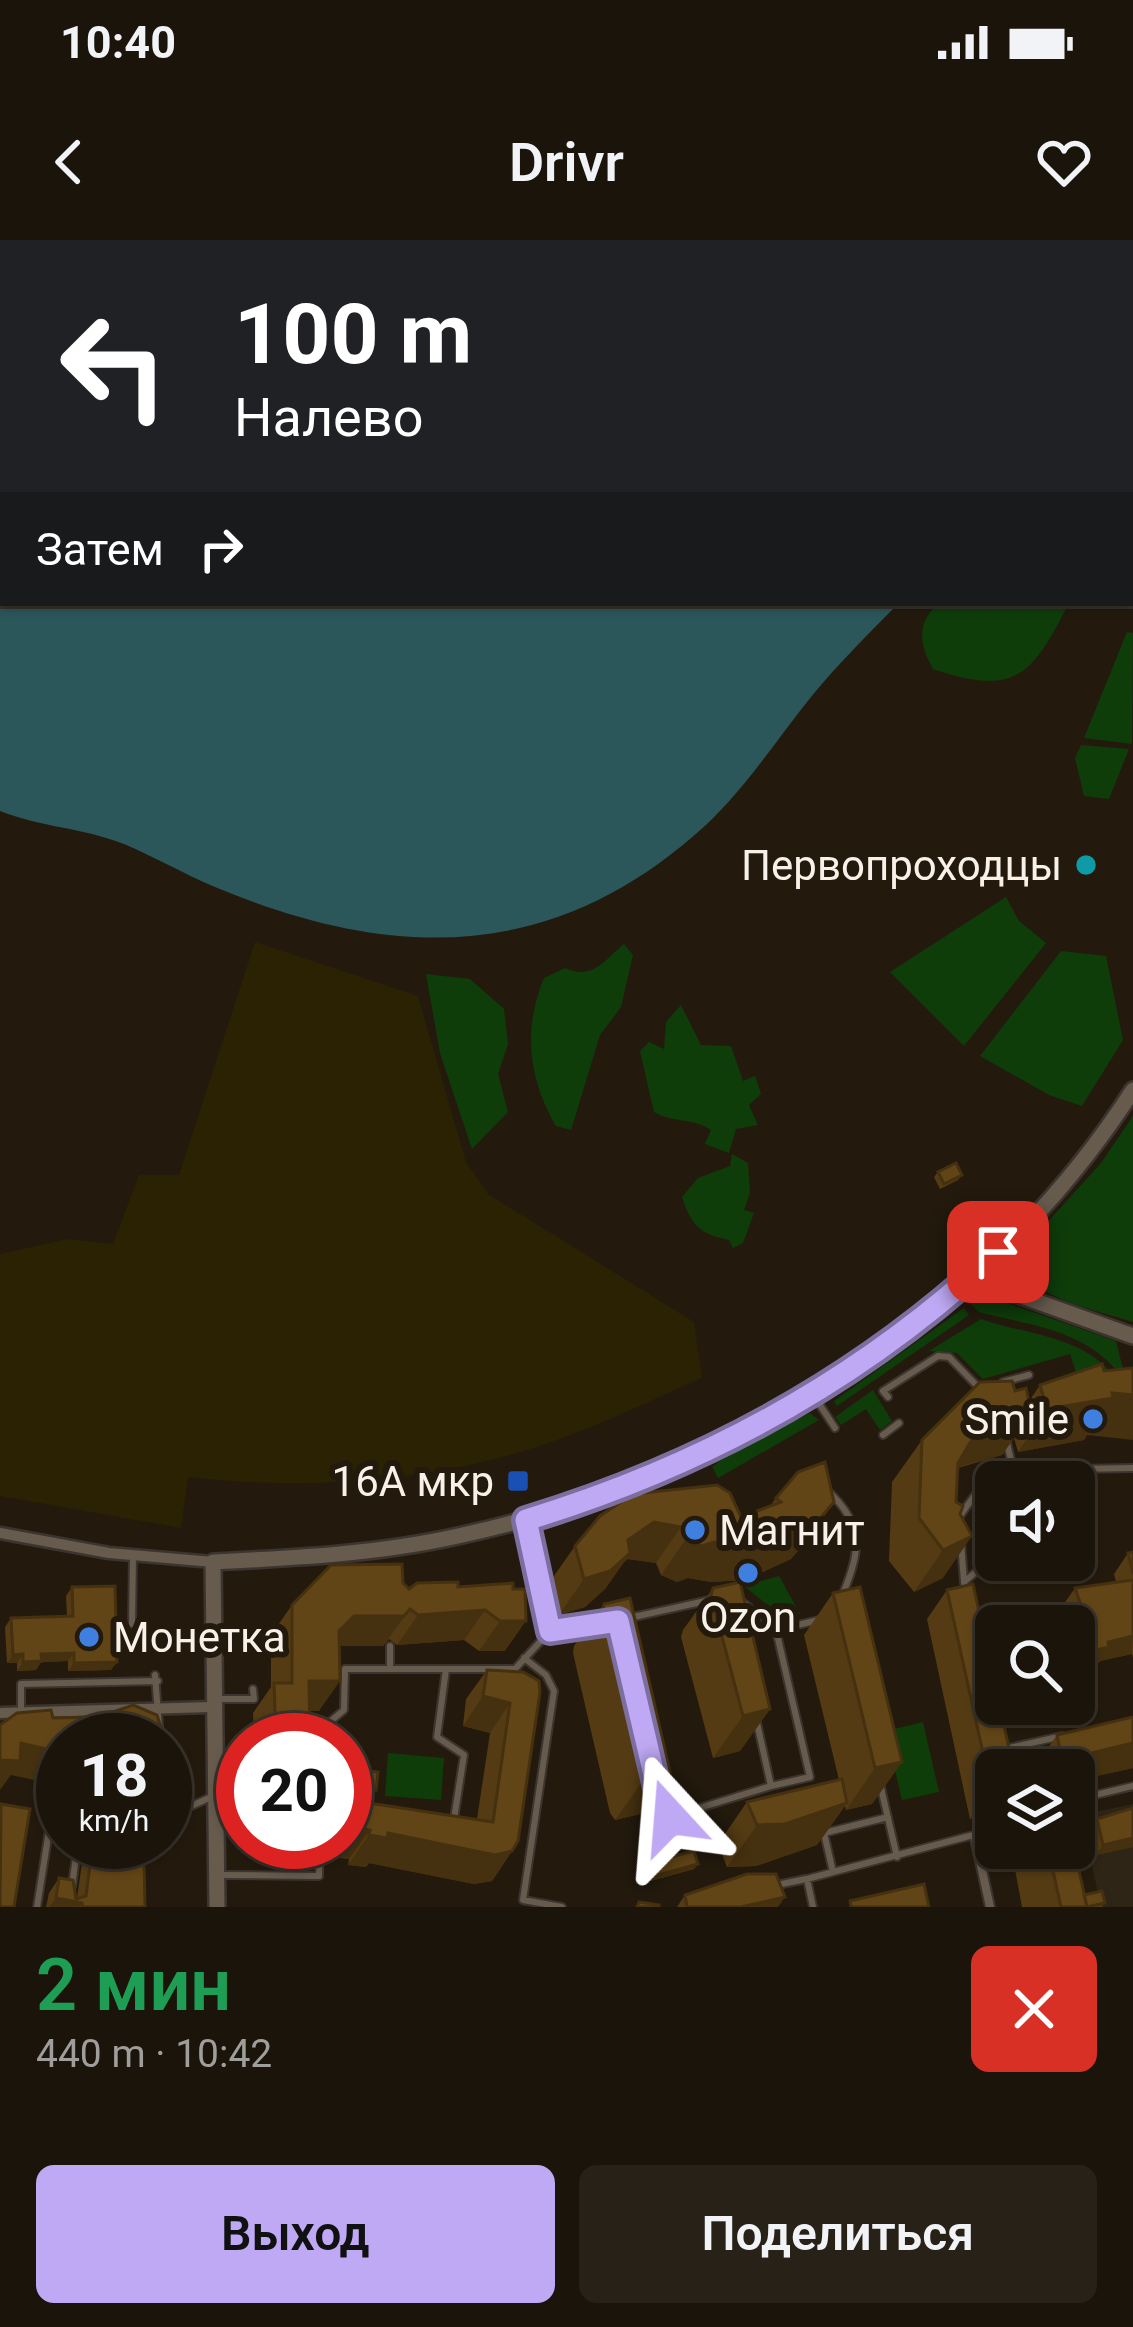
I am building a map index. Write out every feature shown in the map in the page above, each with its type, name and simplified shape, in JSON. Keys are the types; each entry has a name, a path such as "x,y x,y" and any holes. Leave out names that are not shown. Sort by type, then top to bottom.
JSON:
{"main road":[{"path":"217,1907 213,1562 388,1557 526,1520 634,1482 814,1396 901,1338 971,1278 1077,1168 1133,1090"},
{"path":"971,1278 1133,1336"}],"street":[{"path":"0,1533 133,1556 213,1562"},
{"path":"0,1713 212,1703"},
{"path":"982,1869 990,1907"}],"lane":[{"path":"888,1397 884,1391 938,1356 949,1358 989,1399"},
{"path":"980,1389 1029,1375"},
{"path":"814,1396 835,1428"},
{"path":"883,1435 899,1423"},
{"path":"1003,1428 1012,1461"},
{"path":"1095,1469 1133,1468"},
{"path":"823,1485 857,1530 859,1551 842,1597"},
{"path":"969,1603 958,1521 975,1495"},
{"path":"526,1520 550,1631"},
{"path":"132,1624 133,1556"},
{"path":"964,1582 975,1573"},
{"path":"728,1596 733,1617"},
{"path":"618,1621 728,1596 776,1630 814,1796"},
{"path":"776,1630 841,1616"},
{"path":"340,1713 345,1669 515,1669 550,1631 599,1625"},
{"path":"390,1646 390,1669"},
{"path":"524,1658 546,1675 554,1691 523,1900 562,1907"},
{"path":"432,1820 453,1822 464,1755 437,1737 446,1669"},
{"path":"21,1713 21,1684 157,1678 159,1713"},
{"path":"212,1703 254,1699 254,1689"},
{"path":"752,1702 771,1786"},
{"path":"996,1729 1001,1749"},
{"path":"1006,1749 1064,1736"},
{"path":"652,1765 663,1813 670,1817 810,1777"},
{"path":"877,1769 897,1857"},
{"path":"1095,1796 1133,1786"},
{"path":"192,1805 214,1795"},
{"path":"819,1814 833,1872"},
{"path":"824,1833 888,1817"},
{"path":"765,1888 975,1838"},
{"path":"38,1907 44,1869"},
{"path":"68,1907 74,1869"},
{"path":"216,1875 320,1876 320,1869"},
{"path":"807,1879 813,1907"}],"shaded area":[{"path":"1133,1804 1133,1907 1101,1907 1093,1869 1095,1812"}],"green space":[{"path":"936,606 1067,606 1033,662 1004,679 985,681 933,669 922,634"},
{"path":"1127,632 1133,633 1132,744 1084,738"},
{"path":"1081,745 1129,749 1109,799 1084,796 1075,758"},
{"path":"1006,897 1019,921 1046,943 964,1046 890,972"},
{"path":"624,944 633,955 621,1007 600,1035 571,1130 556,1126 539,1090 532,1053 533,1016 544,978 565,968 590,970"},
{"path":"1061,951 1106,956 1123,1040 1082,1106 1049,1095 980,1056"},
{"path":"426,974 470,979 504,1009 508,1044 498,1074 508,1112 472,1149 440,1053"},
{"path":"681,1005 701,1045 731,1046 743,1081 755,1076 761,1094 749,1105 758,1125 736,1129 729,1153 705,1144 711,1130 704,1126 654,1112 640,1051 649,1042 664,1049 666,1022"},
{"path":"1133,1116 1133,1322 1058,1298 1029,1276 1023,1262 1027,1245 1101,1163"},
{"path":"732,1154 748,1163 750,1193 744,1210 754,1213 743,1243 733,1248 729,1240 698,1227 682,1197 698,1178 730,1166"},
{"path":"1001,1301 1116,1341 1123,1369 1117,1371 1071,1337 979,1312 970,1303"},
{"path":"964,1308 969,1315 837,1406 834,1401"},
{"path":"981,1319 1067,1343 1110,1372 1079,1381 1070,1354 983,1379 957,1353 929,1351"},
{"path":"873,1390 892,1421 880,1430 866,1409 841,1425 835,1417"},
{"path":"810,1413 819,1420 718,1478 712,1467 734,1450"},
{"path":"779,1576 800,1614 784,1618 744,1586"},
{"path":"923,1722 939,1792 902,1800 886,1731"},
{"path":"388,1753 444,1758 441,1800 385,1796"}],"sand":[{"path":"255,942 418,996 466,1162 488,1194 694,1322 702,1378 547,1444 442,1470 315,1483 188,1477 181,1528 0,1496 0,1254 68,1239 113,1244 139,1175 179,1175"}],"water":[{"path":"0,606 896,606 821,685 707,824 650,869 592,903 533,925 473,936 411,937 348,929 282,912 215,887 124,844 0,811"}],"building":[{"path":"956,1163 962,1175 944,1184 938,1172"},
{"path":"1102,1364 1104,1371 1133,1368 1133,1395 1112,1393 1113,1398 1047,1409 1040,1385"},
{"path":"1012,1381 1015,1391 1026,1388 1031,1413 990,1424 974,1436 958,1463 956,1502 963,1506 960,1514 972,1536 943,1550 919,1518 922,1440 980,1382"},
{"path":"825,1462 834,1502 816,1523 770,1544 714,1542 702,1546 686,1539 681,1527 654,1522 628,1540 630,1553 610,1571 584,1579 575,1546 600,1516 633,1494 717,1485 730,1493 741,1517 781,1502 776,1498 798,1472"},
{"path":"402,1564 403,1583 409,1589 417,1583 458,1582 458,1587 513,1583 513,1589 525,1589 526,1621 500,1621 485,1610 418,1615 410,1609 404,1616 354,1616 339,1631 340,1681 309,1681 310,1713 275,1713 274,1683 292,1683 292,1605 331,1565"},
{"path":"1133,1580 1133,1636 1095,1650 1095,1605 1081,1605 1075,1588"},
{"path":"740,1582 770,1709 743,1716 711,1595 713,1588"},
{"path":"973,1584 978,1605 975,1717 947,1590"},
{"path":"115,1586 117,1662 74,1663 74,1653 41,1654 42,1661 23,1662 23,1654 13,1655 11,1618 73,1616 72,1587"},
{"path":"860,1587 902,1762 875,1768 833,1593"},
{"path":"630,1598 670,1772 645,1778 602,1611 604,1604"},
{"path":"487,1670 523,1672 539,1681 518,1841 512,1851 495,1855 388,1833 387,1838 372,1836 372,1803 493,1822 510,1703 483,1696"},
{"path":"133,1705 152,1713 110,1713"},
{"path":"51,1710 36,1713 36,1747 21,1743 20,1761 0,1760 0,1725 17,1713"},
{"path":"1133,1717 1133,1743 1095,1752 1060,1749 1057,1735"},
{"path":"977,1725 1004,1725 1009,1749 982,1749"},
{"path":"372,1771 378,1772 376,1790 372,1790"},
{"path":"842,1779 847,1803 785,1824 757,1825 747,1802"},
{"path":"1,1804 30,1809 14,1907 0,1907"},
{"path":"1133,1808 1133,1838 1103,1845 1097,1819"},
{"path":"694,1851 698,1864 651,1877 647,1863"},
{"path":"90,1869 144,1869 145,1907 82,1907 82,1903 56,1898 59,1878 73,1880 76,1899 86,1896"},
{"path":"1053,1869 1079,1869 1087,1907 1061,1907"},
{"path":"747,1874 776,1874 785,1897 741,1907 687,1907 685,1895"},
{"path":"924,1884 929,1907 851,1907 850,1901"},
{"path":"1102,1891 1105,1903 1087,1907 1084,1895"}],"place":[{"name":"Первопроходцы","path":"1086,865"},
{"name":"Smile","path":"1093,1419"},
{"name":"16А мкр","path":"518,1481"},
{"name":"Магнит","path":"695,1530"},
{"name":"Ozon","path":"748,1573"},
{"name":"Монетка","path":"89,1637"}],"route":[{"path":"670,1817 663,1813 618,1621 550,1631 526,1520 634,1482 814,1396 901,1338 998,1252"}]}
